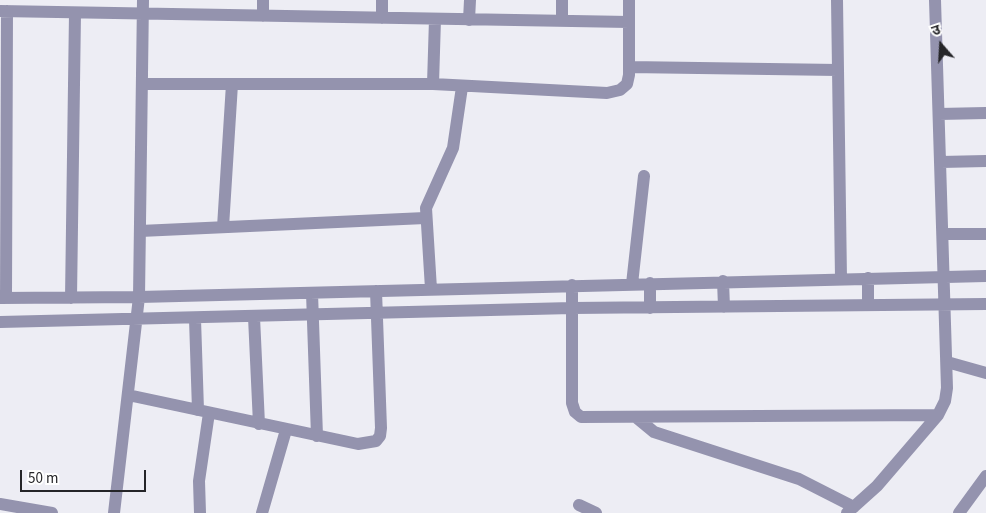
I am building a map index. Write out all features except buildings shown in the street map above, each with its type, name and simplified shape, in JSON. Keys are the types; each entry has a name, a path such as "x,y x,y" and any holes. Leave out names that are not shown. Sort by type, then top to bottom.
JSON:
{"street":[{"path":"114,513 139,298 143,0"},
{"path":"263,0 263,16"},
{"path":"382,0 382,18"},
{"path":"469,20 470,0"},
{"path":"562,0 562,21"},
{"path":"142,84 432,84 607,94 620,90 627,84 629,67 629,0"},
{"path":"837,0 841,278"},
{"path":"637,418 654,432 816,486 856,511 938,414 945,401 947,362 935,0"},
{"path":"68,8 71,298"},
{"path":"629,22 143,14 68,8 3,11 3,298 139,298 724,281 986,276"},
{"path":"432,84 435,19"},
{"path":"629,67 838,70"},
{"path":"223,227 232,84"},
{"path":"431,289 425,218 428,199 453,148 462,87"},
{"path":"940,114 986,113"},
{"path":"941,162 986,161"},
{"path":"632,284 644,176"},
{"path":"140,231 425,218"},
{"path":"944,234 986,234"},
{"path":"868,278 868,305"},
{"path":"724,281 724,307"},
{"path":"650,283 650,308"},
{"path":"572,285 572,404 575,412 581,417 589,419 938,414"},
{"path":"128,395 358,444 376,440 380,436 376,291"},
{"path":"312,292 318,436"},
{"path":"0,322 195,319 572,308 986,304"},
{"path":"254,317 259,424"},
{"path":"195,319 204,412 199,481 200,513"},
{"path":"947,362 986,373"},
{"path":"262,513 286,430"},
{"path":"959,513 986,476"},
{"path":"0,504 28,511 52,513"},
{"path":"579,505 596,513"}]}
